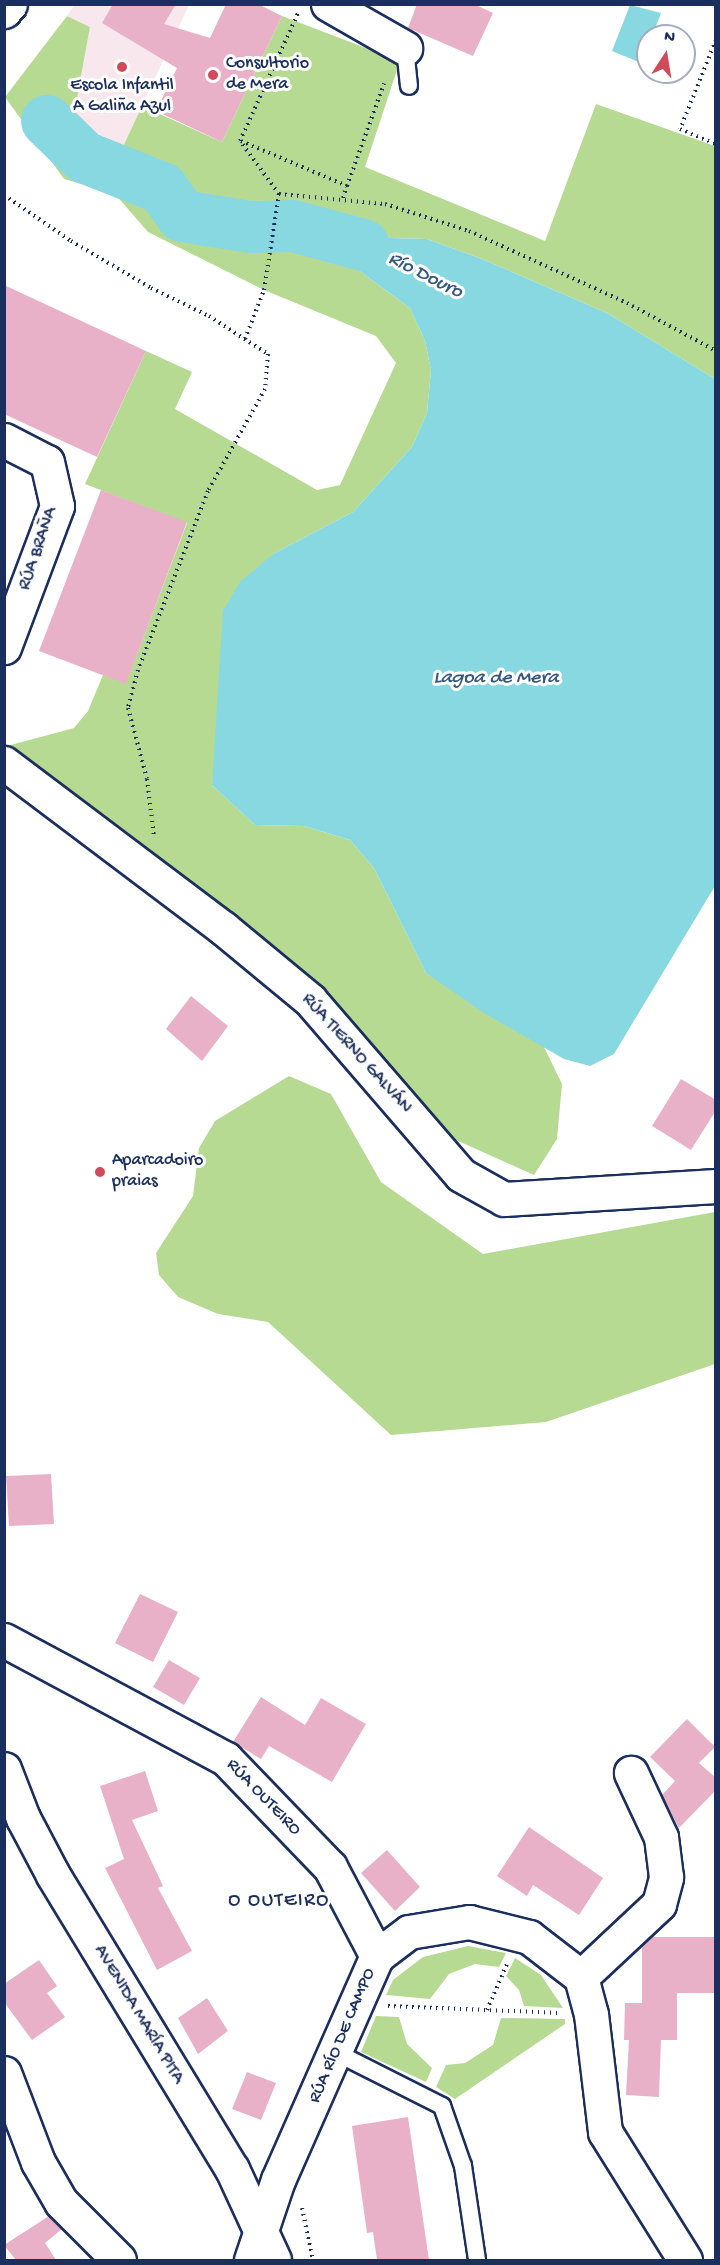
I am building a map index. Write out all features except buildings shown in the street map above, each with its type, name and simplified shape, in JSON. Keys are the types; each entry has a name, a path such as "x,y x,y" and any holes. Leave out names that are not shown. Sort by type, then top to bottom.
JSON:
{"street":[{"path":"4,11 10,4"},
{"path":"328,4 402,46"},
{"name":"RÚA BRAÑA","path":"4,440 47,462 57,506 4,646"},
{"name":"RÚA TIERNO GALVÁN","path":"4,763 223,928 310,1000 462,1175 504,1199 716,1186"},
{"name":"RÚA OUTEIRO","path":"4,1640 226,1759 330,1867 377,1956"},
{"name":"AVENIDA MARÍA PITA","path":"4,1769 23,1818 53,1875 232,2169 261,2225 274,2260"},
{"path":"631,1773 661,1837 666,1877 659,1904 581,1977 591,2014 605,2132 685,2260"},
{"name":"RÚA RÍO DE CAMPO","path":"250,2260 261,2225 377,1956 409,1932 469,1922 529,1937 581,1977"},
{"path":"4,2073 38,2162 61,2202 119,2260"}],"lane":[{"path":"402,46 409,86"},
{"path":"336,2053 442,2106 463,2166 477,2260"}],"path":[{"path":"240,141 302,5"},
{"path":"716,40 680,129 716,144"},
{"path":"343,198 402,46"},
{"path":"240,141 346,186"},
{"path":"240,141 279,194 264,290 245,339"},
{"path":"279,194 343,198 385,204 469,231 627,303 716,351"},
{"path":"4,195 71,241 268,354 265,389 208,490 138,670 128,708 147,779 155,842"},
{"path":"487,2010 510,1955"},
{"path":"381,2006 591,2014"}],"shaded area":[{"name":"Escola Infantil A Galiña Azul","path":"74,5 189,5 120,153 73,120 90,27 67,16"}],"green space":[{"path":"67,16 90,27 73,120 120,153 142,106 222,142 282,16 400,61 365,167 545,241 596,104 715,146 715,379 607,313 482,259 427,239 390,238 321,219 294,220 292,234 331,250 410,308 425,341 431,370 427,413 412,447 353,512 273,554 216,753 212,785 255,825 304,826 350,840 374,868 426,973 544,1047 562,1084 557,1139 534,1175 425,1126 265,942 126,831 7,746 74,728 88,711 103,675 126,683 187,523 85,484 146,351 192,372 175,409 317,490 340,485 396,363 376,336 264,290 148,232 115,194 64,179 5,97"},
{"path":"289,1076 331,1094 381,1182 483,1254 715,1212 715,1364 546,1422 391,1435 268,1322 218,1314 178,1297 159,1275 156,1253 193,1196 199,1148 215,1121"},
{"path":"468,1946 506,1953 499,1967 475,1964 449,1974 430,1999 386,1995 393,1980 423,1957"},
{"path":"515,1958 541,1975 563,2008 524,2006 519,1990 506,1976"},
{"path":"376,2016 399,2017 407,2044 432,2068 426,2082 361,2052"},
{"path":"501,2018 565,2019 565,2024 455,2099 436,2087 446,2065 465,2063 493,2045"}],"water":[{"path":"630,5 661,13 657,24 636,24 636,61 612,51"},
{"name":"Lagoa de Mera","path":"320,219 390,238 427,239 482,259 607,313 715,379 715,886 614,1054 590,1066 564,1059 484,1013 426,973 374,868 350,840 304,826 255,825 212,785 223,611 240,582 273,554 353,512 412,447 427,413 431,370 425,341 410,308 331,250 292,234 294,220"}],"waterway":[{"name":"Río Douro","path":"47,121 84,157 162,188 182,216 251,227 293,226 363,245"}],"place":[{"name":"Escola Infantil A Galiña Azul","path":"122,67"},
{"name":"Consultorio de Mera","path":"213,75"},
{"name":"Aparcadoiro praias","path":"100,1172"}],"district":[{"name":"O OUTEIRO","path":"279,1901"}]}
